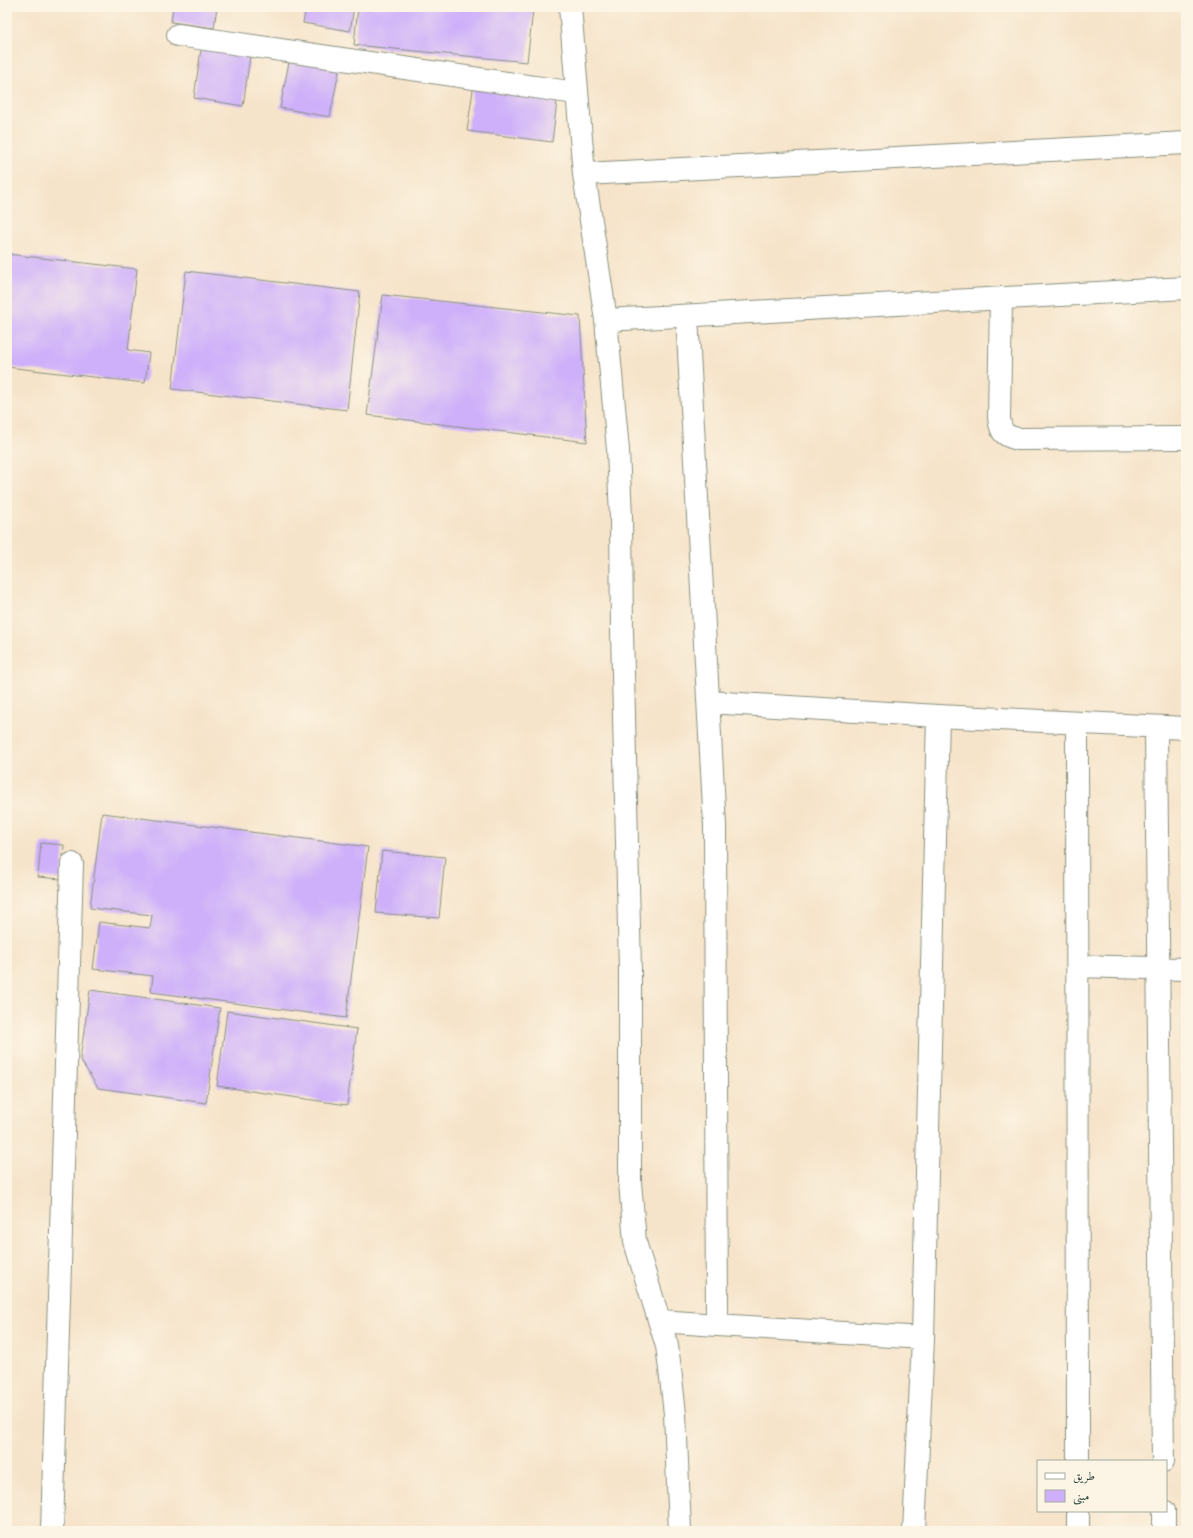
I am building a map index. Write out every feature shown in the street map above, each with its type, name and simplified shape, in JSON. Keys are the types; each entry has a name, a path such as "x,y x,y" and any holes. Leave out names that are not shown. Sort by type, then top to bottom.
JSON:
{"street":[{"path":"570,7 576,93 584,174 606,320 618,450 621,517 622,631 630,970 630,1182 635,1242 667,1346 675,1414 680,1531"},
{"path":"178,35 576,93"},
{"path":"584,174 1186,143"},
{"path":"606,320 1186,288"},
{"path":"1001,298 999,418 1000,429 1007,436 1017,439 1186,438"},
{"path":"687,316 714,826 717,1325"},
{"path":"708,702 938,716 1186,728"},
{"path":"914,1531 923,1338 938,716"},
{"path":"1077,723 1078,1460"},
{"path":"1156,727 1160,968 1163,1460"},
{"path":"52,1531 72,864"},
{"path":"1078,966 1186,969"},
{"path":"660,1321 923,1338"},
{"path":"1078,1512 1078,1531"},
{"path":"1164,1512 1164,1531"}],"building":[{"path":"173,7 217,7 214,28 171,22"},
{"path":"306,7 354,7 350,31 303,23"},
{"path":"358,7 499,7 533,10 527,62 354,45"},
{"path":"202,42 251,49 243,106 194,98"},
{"path":"290,57 340,66 330,117 280,108"},
{"path":"474,83 558,93 552,142 467,131"},
{"path":"7,254 137,269 128,350 149,353 145,383 7,367"},
{"path":"186,271 360,292 347,410 172,389"},
{"path":"383,295 580,316 587,442 367,415"},
{"path":"102,813 368,847 346,1018 151,992 153,976 93,969 99,922 150,928 152,915 90,908"},
{"path":"41,843 64,845 61,879 38,877"},
{"path":"382,851 445,857 439,918 376,913"},
{"path":"90,990 220,1008 206,1103 98,1088 80,1059"},
{"path":"227,1011 357,1029 347,1105 217,1086"}]}
